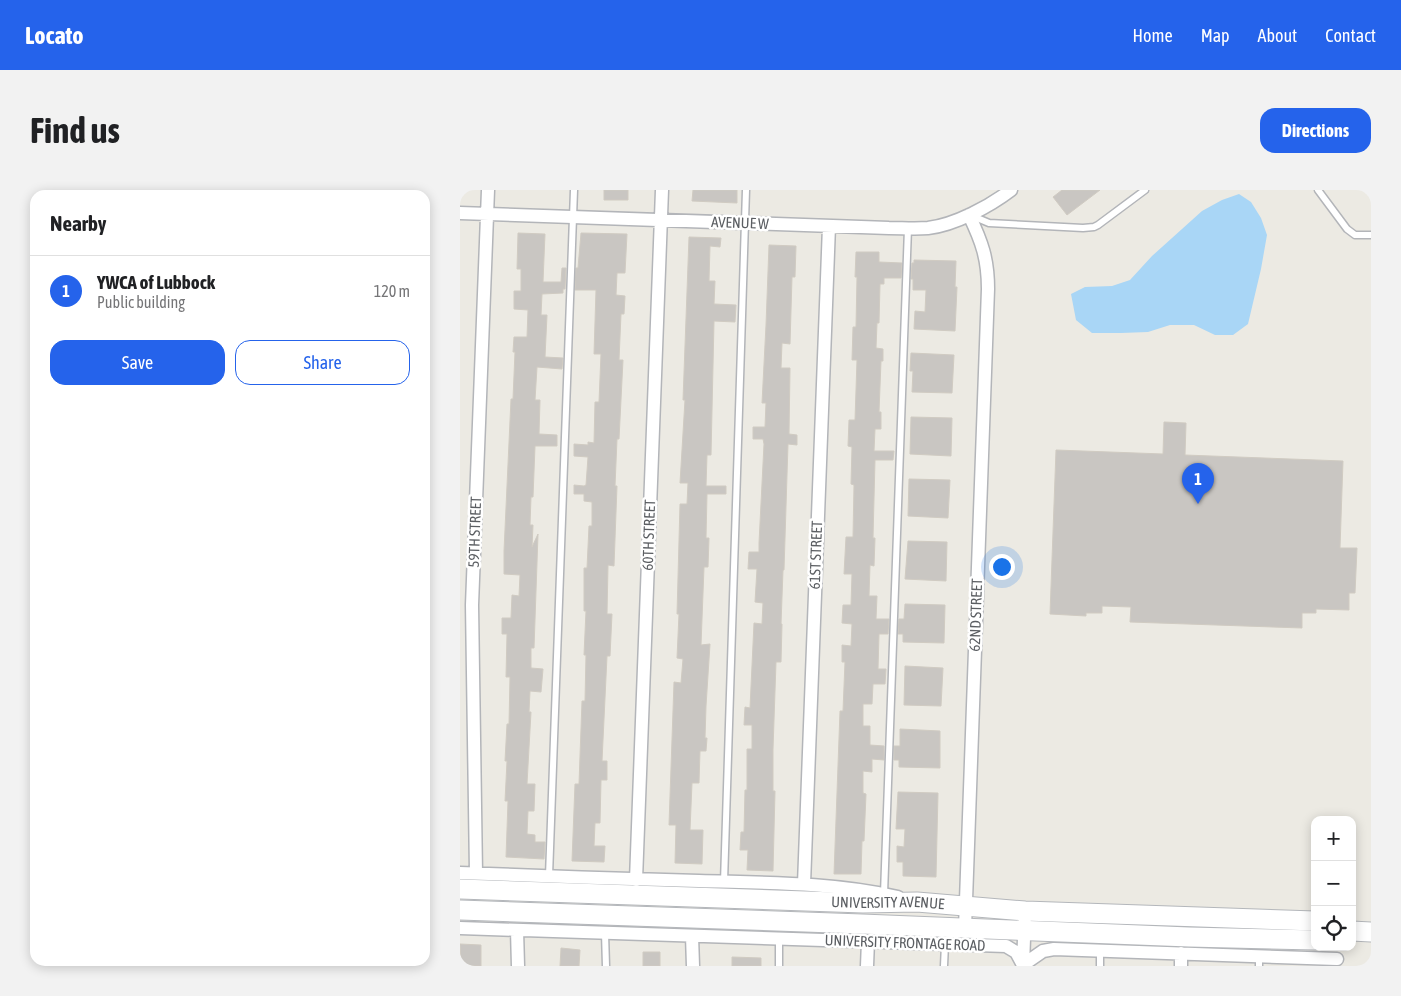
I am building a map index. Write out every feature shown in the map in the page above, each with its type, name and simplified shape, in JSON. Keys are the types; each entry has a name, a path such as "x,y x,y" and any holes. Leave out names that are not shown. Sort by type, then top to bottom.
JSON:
{"main road":[{"name":"UNIVERSITY AVENUE","path":"460,889 862,903 918,902 1025,911 1311,921"},
{"name":"UNIVERSITY AVENUE","path":"460,910 1311,940"},
{"path":"1356,931 1371,932"}],"street":[{"name":"59TH STREET","path":"476,874 472,605 488,190"},
{"name":"60TH STREET","path":"636,880 662,190"},
{"name":"AVENUE W","path":"460,212 930,228 955,221 981,210 1011,190"},
{"name":"62ND STREET","path":"965,928 988,289 987,263 978,233 969,215"},
{"name":"61ST STREET","path":"804,884 829,226"},
{"path":"460,873 804,884 872,891 918,902"},
{"path":"1023,965 1025,911"},
{"name":"UNIVERSITY FRONTAGE ROAD","path":"460,928 1006,946 1016,952 1023,965"},
{"path":"517,930 518,966"},
{"path":"692,936 693,966"},
{"path":"867,966 868,942"},
{"path":"1023,965 1042,951 1054,949 1100,950 1181,960 1259,961 1337,957"}],"lane":[{"path":"549,876 574,190"},
{"path":"724,882 746,190"},
{"path":"969,215 990,222 1083,228 1094,227 1145,190"},
{"path":"1318,190 1347,229 1355,235 1371,235"},
{"path":"884,894 908,228"},
{"path":"1050,931 1075,941"},
{"path":"605,933 606,966"},
{"path":"779,939 779,966"},
{"path":"944,944 944,966"},
{"path":"1084,944 1100,950 1100,966"}],"water":[{"path":"1239,194 1251,202 1261,218 1267,235 1248,324 1233,335 1215,335 1194,325 1170,325 1148,332 1092,333 1076,320 1071,294 1085,287 1112,286 1130,280 1152,256 1202,211 1222,200"}],"building":[{"path":"604,190 628,190 628,200 604,200"},
{"path":"693,190 737,190 737,203 692,201"},
{"path":"1062,190 1100,190 1067,215 1053,197"},
{"path":"518,233 545,234 543,282 561,282 562,268 566,268 565,289 563,289 563,293 542,294 541,315 547,315 545,357 563,358 562,369 537,367 535,400 540,400 539,434 557,435 557,446 535,446 533,497 531,497 530,525 533,525 532,547 538,534 534,648 531,648 531,668 543,669 541,692 530,691 529,712 531,712 527,784 535,784 534,811 528,811 527,834 535,835 535,842 545,842 544,859 506,857 508,801 505,801 507,761 505,761 507,724 509,724 510,677 506,677 507,634 502,634 502,618 511,618 512,595 519,596 520,575 504,574 504,551 511,399 513,399 514,337 527,337 528,310 514,309 514,291 521,291 521,269 517,269"},
{"path":"581,233 627,234 625,273 617,273 616,295 625,296 624,314 621,314 619,360 623,360 619,439 617,439 614,566 608,565 607,614 612,614 610,656 607,656 602,761 607,761 607,780 601,780 600,823 595,823 594,846 605,846 604,862 572,861 575,784 579,784 582,701 585,701 586,655 584,655 586,611 584,611 584,568 587,568 589,526 592,526 592,502 584,501 584,494 574,494 574,485 586,485 588,457 574,456 574,444 588,445 588,442 594,443 595,402 599,402 601,354 594,354 596,290 575,290"},
{"path":"689,237 721,238 720,247 710,246 709,281 715,281 714,304 736,305 735,322 714,321 711,455 707,455 706,486 726,486 726,494 707,494 706,538 709,538 708,567 704,567 701,645 710,644 706,706 705,738 707,738 706,751 700,751 699,783 692,783 690,830 703,830 702,864 675,863 676,825 669,825 674,682 681,683 683,659 677,658 679,614 677,614 680,504 687,504 688,483 680,483 685,400 683,400"},
{"path":"769,245 796,246 795,277 792,277 790,344 782,343 781,368 790,368 789,434 797,435 797,445 788,444 781,662 776,662 773,749 773,791 775,791 773,871 747,870 748,850 740,850 741,832 744,832 745,790 747,790 747,749 752,749 752,725 744,725 745,707 750,708 754,623 762,624 763,603 755,602 757,569 748,569 749,552 759,552 764,444 763,439 753,439 753,427 765,427 766,403 762,403"},
{"path":"856,252 879,252 879,262 902,263 901,278 884,278 884,284 880,284 879,323 877,323 876,348 883,349 883,361 881,361 879,412 881,412 881,429 875,429 874,451 894,451 893,460 875,460 874,566 870,565 869,596 877,596 876,619 889,619 888,634 879,634 878,669 886,669 885,684 873,684 872,704 863,704 863,726 870,726 870,745 884,746 884,760 872,759 872,772 863,771 863,793 866,794 861,874 834,874 840,711 843,711 845,662 842,662 842,645 851,646 852,624 842,623 843,605 851,605 852,574 844,574 846,537 853,537 854,485 851,484 852,447 848,446 849,420 855,420 857,360 852,360 853,327 856,327"},
{"path":"914,260 956,261 955,331 914,329 915,311 925,312 926,290 913,290 913,279 911,279 912,263 914,263"},
{"path":"911,353 954,355 952,393 912,392 913,371 910,371"},
{"path":"911,417 952,418 951,456 910,454"},
{"path":"1164,422 1186,423 1185,455 1343,461 1340,548 1357,548 1355,593 1349,593 1349,610 1316,609 1316,613 1302,613 1302,628 1130,622 1131,607 1102,606 1102,613 1086,613 1086,616 1050,614 1056,450 1163,454"},
{"path":"909,479 950,480 948,518 908,516"},
{"path":"908,541 947,542 946,581 905,579"},
{"path":"905,604 945,605 944,643 903,642 903,634 898,634 899,619 904,619"},
{"path":"905,666 943,668 941,706 904,705"},
{"path":"900,729 940,731 940,768 899,767 899,760 894,760 894,746 900,746"},
{"path":"898,792 938,793 936,877 903,876 903,862 897,862 897,846 904,847 905,829 896,829"},
{"path":"460,944 481,945 481,966 465,966 465,964 461,964"},
{"path":"561,948 580,950 579,966 560,966"},
{"path":"643,952 660,952 660,966 643,966"},
{"path":"732,957 761,958 761,966 732,966"}],"place":[{"name":"YWCA of Lubbock","path":"1198,504"}]}
